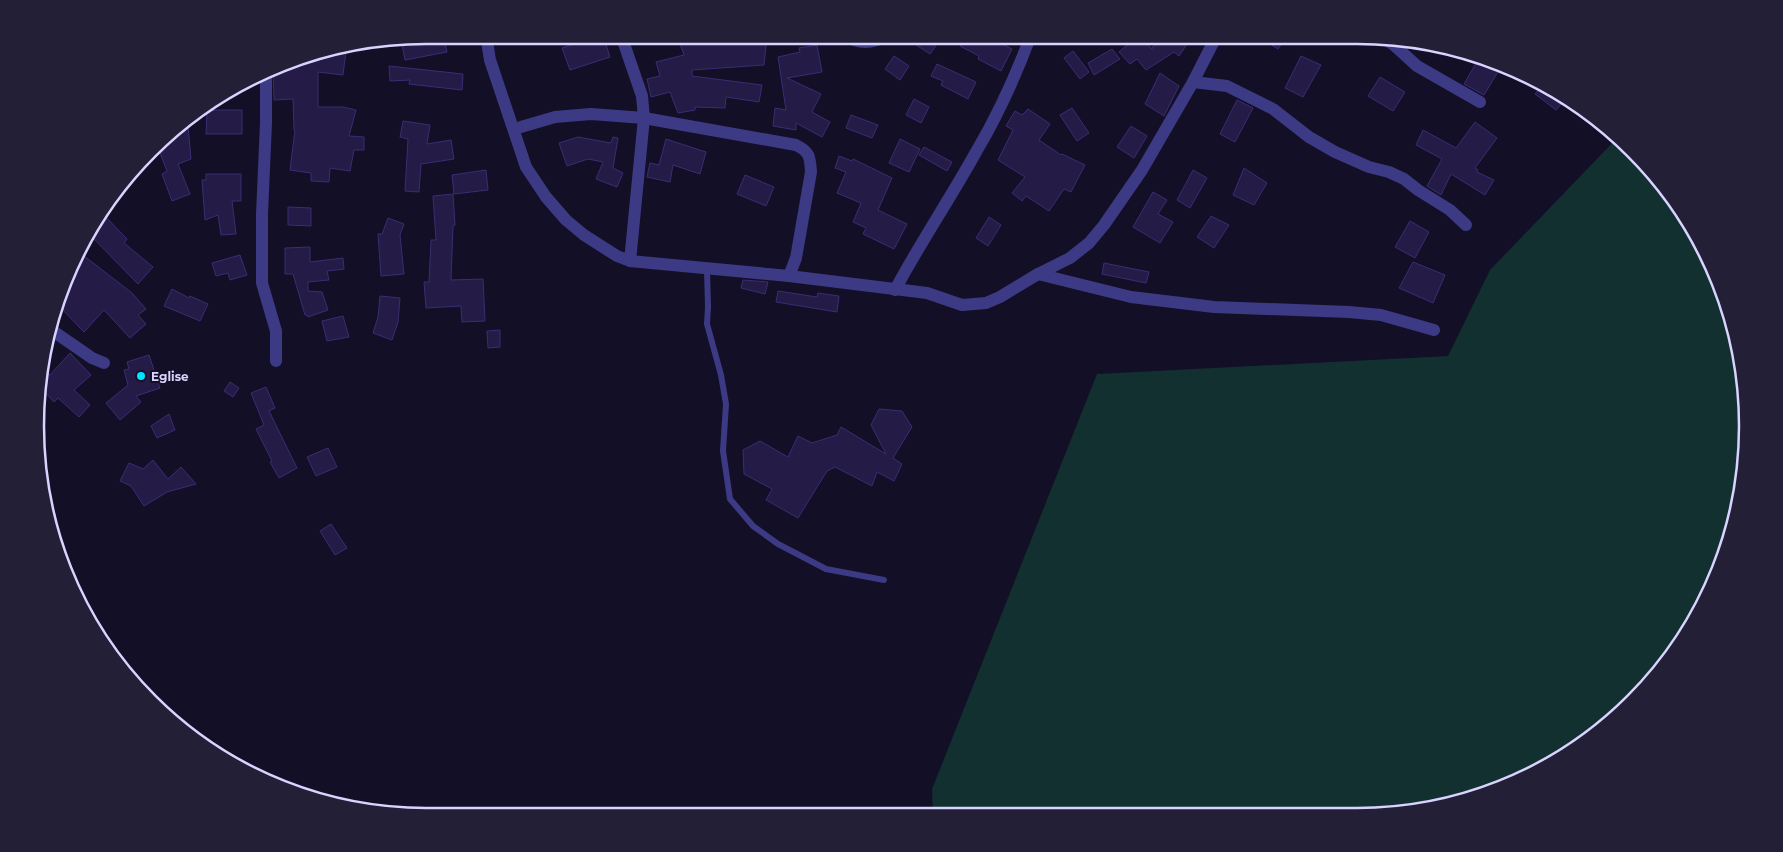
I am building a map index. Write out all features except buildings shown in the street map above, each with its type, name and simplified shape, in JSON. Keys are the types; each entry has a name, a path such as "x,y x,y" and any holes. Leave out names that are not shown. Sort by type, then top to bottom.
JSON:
{"street":[{"path":"487,44 490,60 526,168 546,197 566,220 584,235 617,256 630,261 789,276 927,293 962,305 986,303 1000,297 1038,274 1070,258 1089,243 1104,225 1142,170 1193,82 1212,44"},
{"path":"624,44 642,96 644,118 630,261"},
{"path":"895,290 918,247 977,152 1018,69 1028,44"},
{"path":"1395,46 1417,66 1480,102"},
{"path":"266,79 262,283 276,331 276,361"},
{"path":"1193,82 1228,86 1273,109 1309,137 1335,152 1404,179 1450,210 1466,225"},
{"path":"514,129 556,117 591,114 644,118 796,145 806,150 810,160 811,172 796,258 789,276"},
{"path":"1038,274 1131,297 1214,307 1381,315 1434,330"},
{"path":"56,333 92,358 104,363"}],"lane":[{"path":"707,269 707,324 721,375 726,404 722,451 730,499 753,526 778,544 826,569 884,580"}],"green space":[{"path":"1613,143 1644,174 1675,214 1700,257 1719,303 1732,351 1738,401 1738,451 1732,501 1719,549 1700,595 1675,638 1660,659 1627,696 1590,729 1569,744 1526,769 1480,788 1432,801 1407,805 1357,808 933,808 932,789 1097,374 1448,356 1490,270"}],"place":[{"name":"Eglise","path":"141,376"}]}
